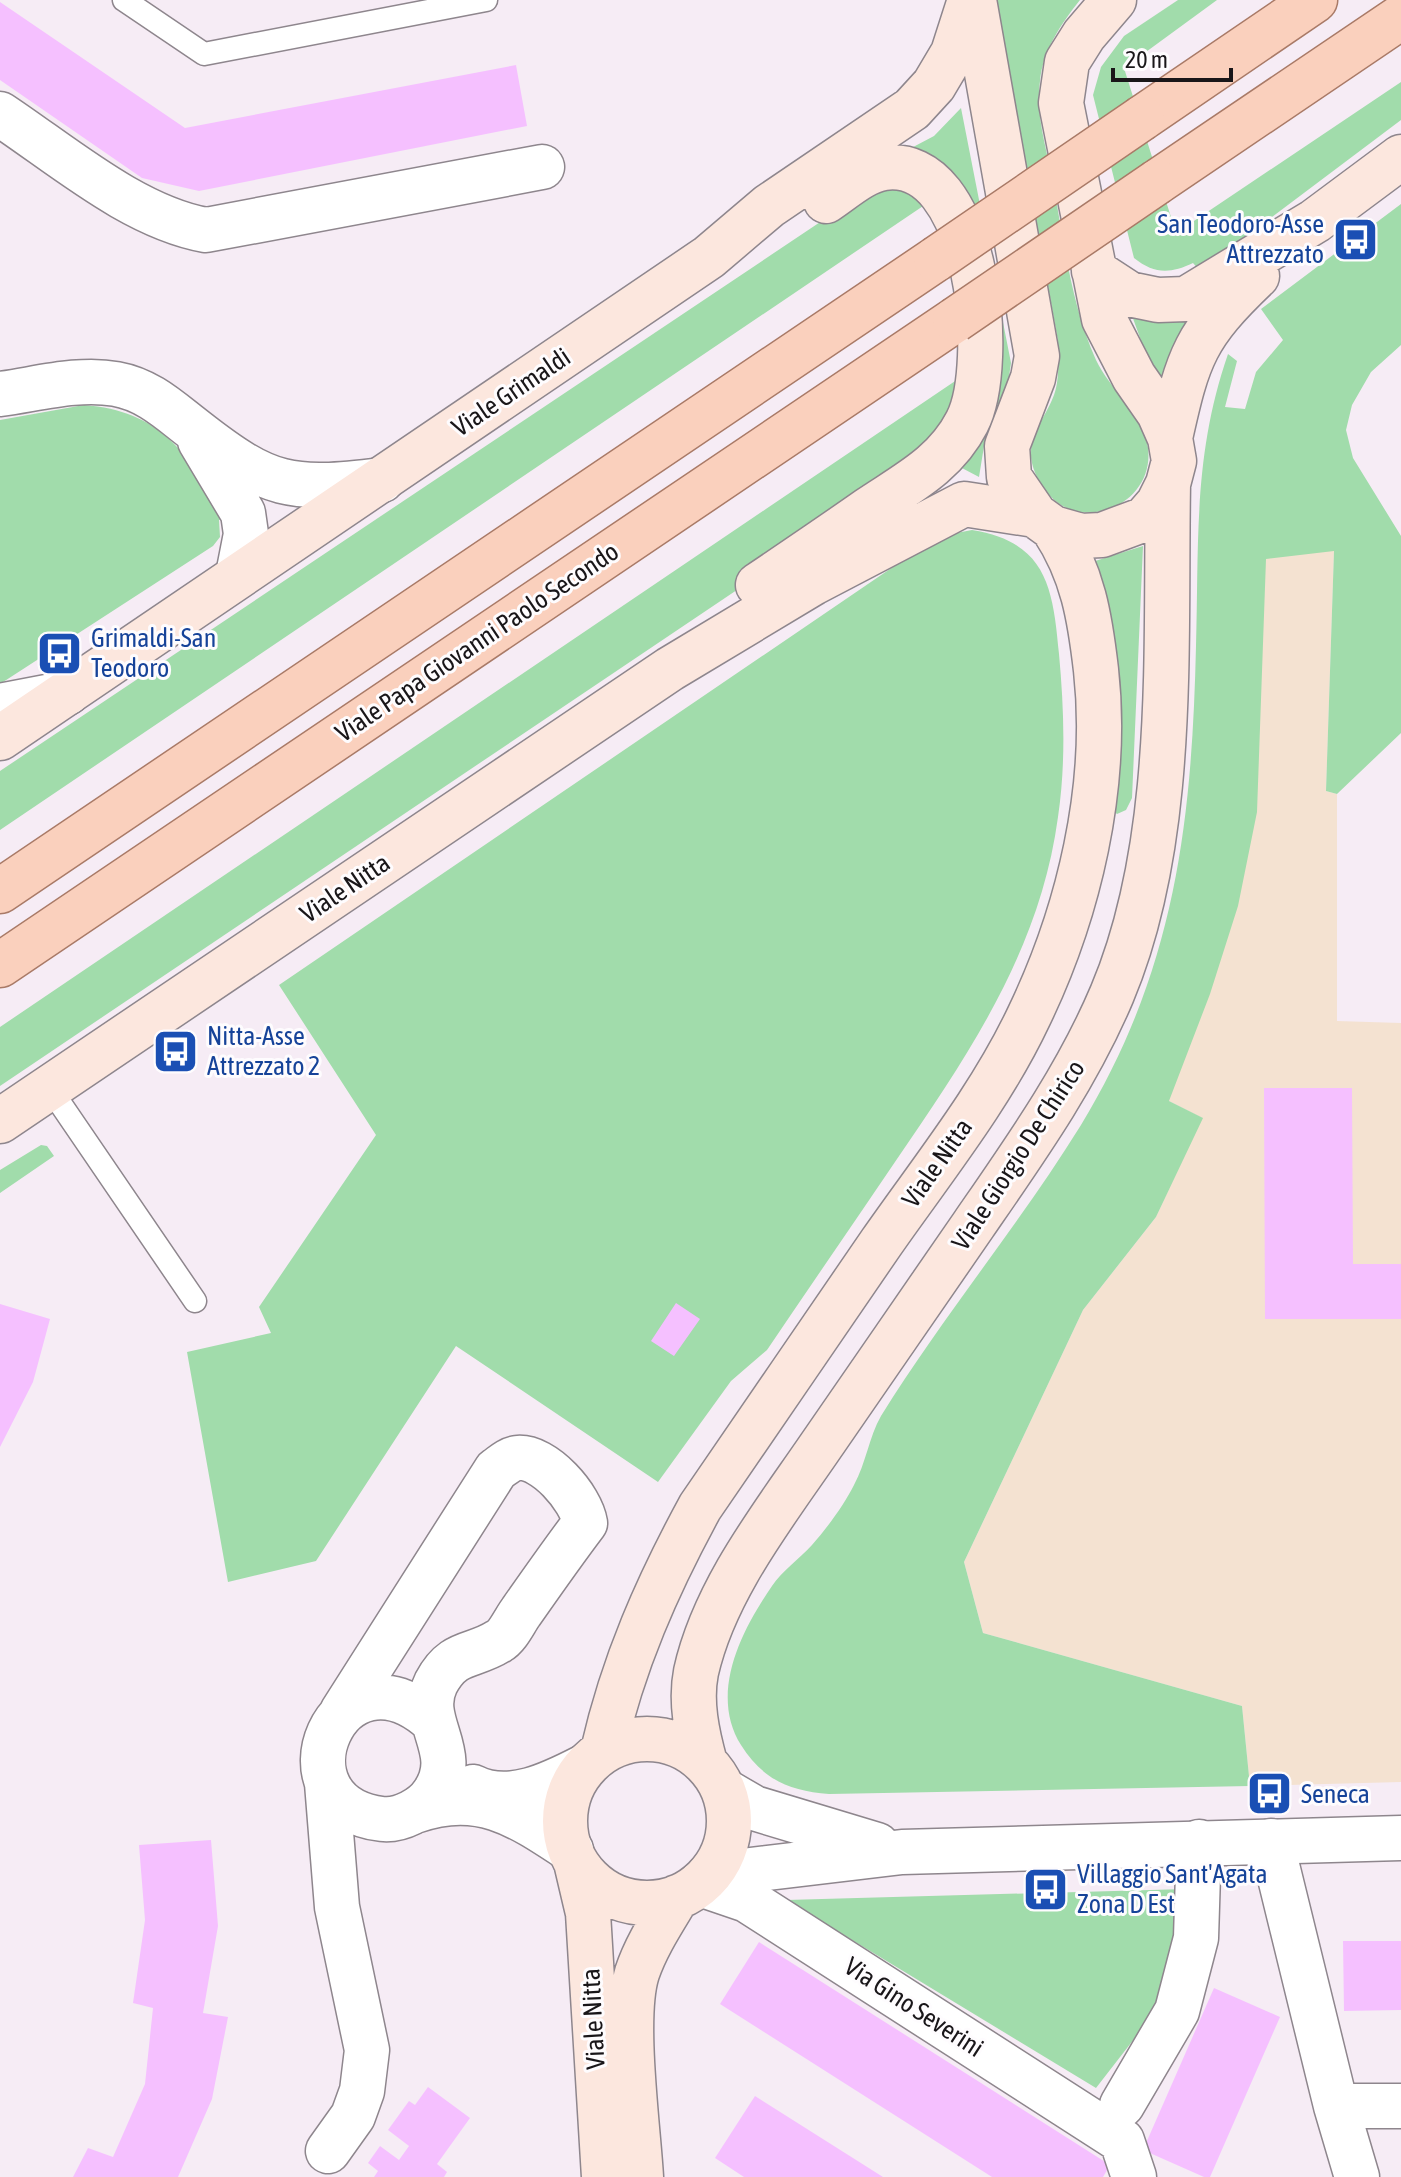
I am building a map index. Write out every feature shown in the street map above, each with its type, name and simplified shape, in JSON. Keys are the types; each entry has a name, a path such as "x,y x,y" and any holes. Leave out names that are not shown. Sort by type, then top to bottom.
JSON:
{"main road":[{"name":"Viale Grimaldi","path":"0,738 709,257 769,206 912,109 934,85 953,53 972,0"},
{"path":"972,0 1037,356 1033,378 1007,446 1009,477 1044,521 1081,536 1102,535 1145,519 1158,504 1168,484"},
{"path":"0,891 1315,0"},
{"path":"1116,3 1084,35 1067,62 1061,103 1104,319 1134,377 1159,413 1170,438"},
{"name":"Viale Papa Giovanni Paolo Secondo","path":"0,965 1401,17"},
{"path":"1094,271 1129,294 1158,300 1186,299 1315,221 1401,157"},
{"path":"670,669 725,607 932,468 967,423 980,384 977,294 968,253 953,211 939,189 924,177 884,167 866,174 784,231 709,257"},
{"name":"Viale Giorgio De Chirico","path":"715,1777 694,1716 695,1676 705,1640 725,1598 788,1494 1042,1126 1084,1052 1113,992 1141,905 1161,769 1168,484 1174,461 1170,438 1184,374 1203,333 1220,311 1315,221"},
{"name":"Viale Nitta","path":"0,1121 670,669 813,583 964,504 1044,521 1079,575 1089,609 1100,704 1091,818 1067,923 1029,1017 982,1098 700,1507 665,1572 629,1654 593,1759"},
{"path":"641,2177 632,2007 636,1977 645,1952 695,1886 727,1842 730,1816 715,1777 688,1749 656,1739 634,1739 593,1759 571,1789 565,1813 574,1856 592,1882 614,1896 639,1903 695,1886"},
{"name":"Viale Nitta","path":"574,1856 588,1913 604,2177"}],"street":[{"path":"0,114 143,208 174,224 206,230 542,167"},
{"path":"0,394 97,382 118,384 153,398 240,463 266,478 296,486 382,480"},
{"path":"192,429 243,513 246,534 238,575"},
{"path":"0,706 67,693"},
{"path":"328,2151 353,2116 362,2091 367,2050 337,1907 327,1783 321,1758 326,1733 496,1470 513,1458 528,1458 568,1486 583,1509 585,1523 500,1641 454,1658 436,1683 429,1702 444,1771 434,1794 364,1842 351,1861 337,1907"},
{"path":"342,1712 364,1699 389,1696 414,1704 439,1741 455,1777 482,1791 513,1795 554,1783 593,1759"},
{"path":"715,1777 766,1813 902,1852"},
{"path":"327,1783 342,1804 365,1817 402,1816 460,1800 491,1806 516,1815 574,1856"},
{"path":"695,1886 902,1852 1401,1838"},
{"path":"1271,1841 1336,2106 1357,2177"},
{"path":"1126,2141 1177,2011 1196,1938 1199,1842"},
{"name":"Via Gino Severini","path":"695,1886 747,1900 1126,2141"},
{"path":"1336,2106 1401,2106"}],"lane":[{"path":"124,0 204,54 486,0"},
{"path":"49,1087 195,1301"}],"shaded area":[{"path":"1216,485 1334,551 1326,791 1337,794 1337,1021 1401,1023 1401,1782 1250,1786 1242,1706 983,1633 964,1562 1083,1310 1156,1217 1202,1118 1169,1101 1189,911"}],"green space":[{"path":"996,0 1080,0 1049,48 1040,81 1039,106 1074,295 1087,339 1102,371 1140,425 1148,448 1145,475 1139,487 1120,504 1107,510 1080,512 1063,506 1043,487 1032,463 1034,436 1056,388 1058,341"},
{"path":"1178,0 1217,0 1124,68 1176,233 1401,82 1401,120 1200,271 1193,263 1177,269 1155,270 1134,258 1093,95 1101,67 1124,36"},
{"path":"961,108 1011,363 1008,383 985,440 979,477 960,467 994,335 898,155 934,136"},
{"path":"877,184 932,200 0,830 0,771"},
{"path":"1401,204 1401,345 1371,372 1352,405 1346,430 1353,458 1401,536 1401,733 1337,794 1326,791 1334,551 1266,559 1257,812 1238,906 1210,994 1169,1101 1203,1118 1156,1217 1083,1310 964,1562 983,1633 1242,1706 1250,1786 829,1794 802,1790 779,1782 749,1757 732,1725 728,1705 729,1684 740,1643 776,1581 812,1545 850,1493 881,1416 1081,1125 1113,1067 1138,1010 1158,952 1183,834 1190,774 1203,463 1217,391 1228,354 1237,361 1225,407 1245,409 1256,372 1283,340 1261,309"},
{"path":"1131,313 1192,315 1161,378 1143,346"},
{"path":"967,373 959,410 918,468 0,1086 0,1027"},
{"path":"84,405 111,409 153,426 184,455 227,514 219,520 220,537 213,546 0,684 0,420"},
{"path":"972,530 1016,545 1031,557 1049,589 1057,630 1063,756 1061,797 1049,865 1036,912 1018,955 975,1039 767,1350 731,1381 658,1482 456,1346 316,1561 228,1582 187,1352 271,1333 259,1307 376,1135 279,985 912,554 946,535"},
{"path":"1143,546 1132,798 1126,810 1117,814 1110,808 1092,562"},
{"path":"41,1145 47,1146 54,1156 0,1193 0,1170"},
{"path":"1186,1889 1172,1972 1148,2021 1096,2088 786,1900"}],"building":[{"path":"0,2 185,128 516,65 527,126 199,191 142,178 0,80"},
{"path":"1264,1088 1352,1088 1353,1264 1401,1264 1401,1319 1265,1319"},
{"path":"676,1303 700,1319 674,1356 651,1341"},
{"path":"0,1304 50,1319 33,1382 0,1447"},
{"path":"211,1840 218,1926 203,2013 228,2017 212,2099 178,2177 73,2177 88,2148 113,2157 145,2084 153,2008 133,2003 145,1920 139,1845"},
{"path":"1343,1941 1401,1941 1401,2010 1344,2011"},
{"path":"759,1942 1110,2165 1103,2177 992,2177 720,2004"},
{"path":"1214,1988 1280,2017 1210,2177 1204,2177 1143,2150"},
{"path":"428,2087 470,2118 437,2164 447,2172 444,2177 374,2177 378,2171 368,2163 380,2146 399,2160 409,2146 388,2130 409,2101 415,2105"},
{"path":"755,2096 883,2177 744,2177 715,2158"}],"place":[{"name":"San Teodoro-Asse Attrezzato","path":"1355,239"},
{"name":"Grimaldi-San Teodoro","path":"60,653"},
{"name":"Nitta-Asse Attrezzato 2","path":"176,1051"},
{"name":"Seneca","path":"1270,1794"},
{"name":"Villaggio Sant'Agata Zona D Est","path":"1046,1889"}]}
